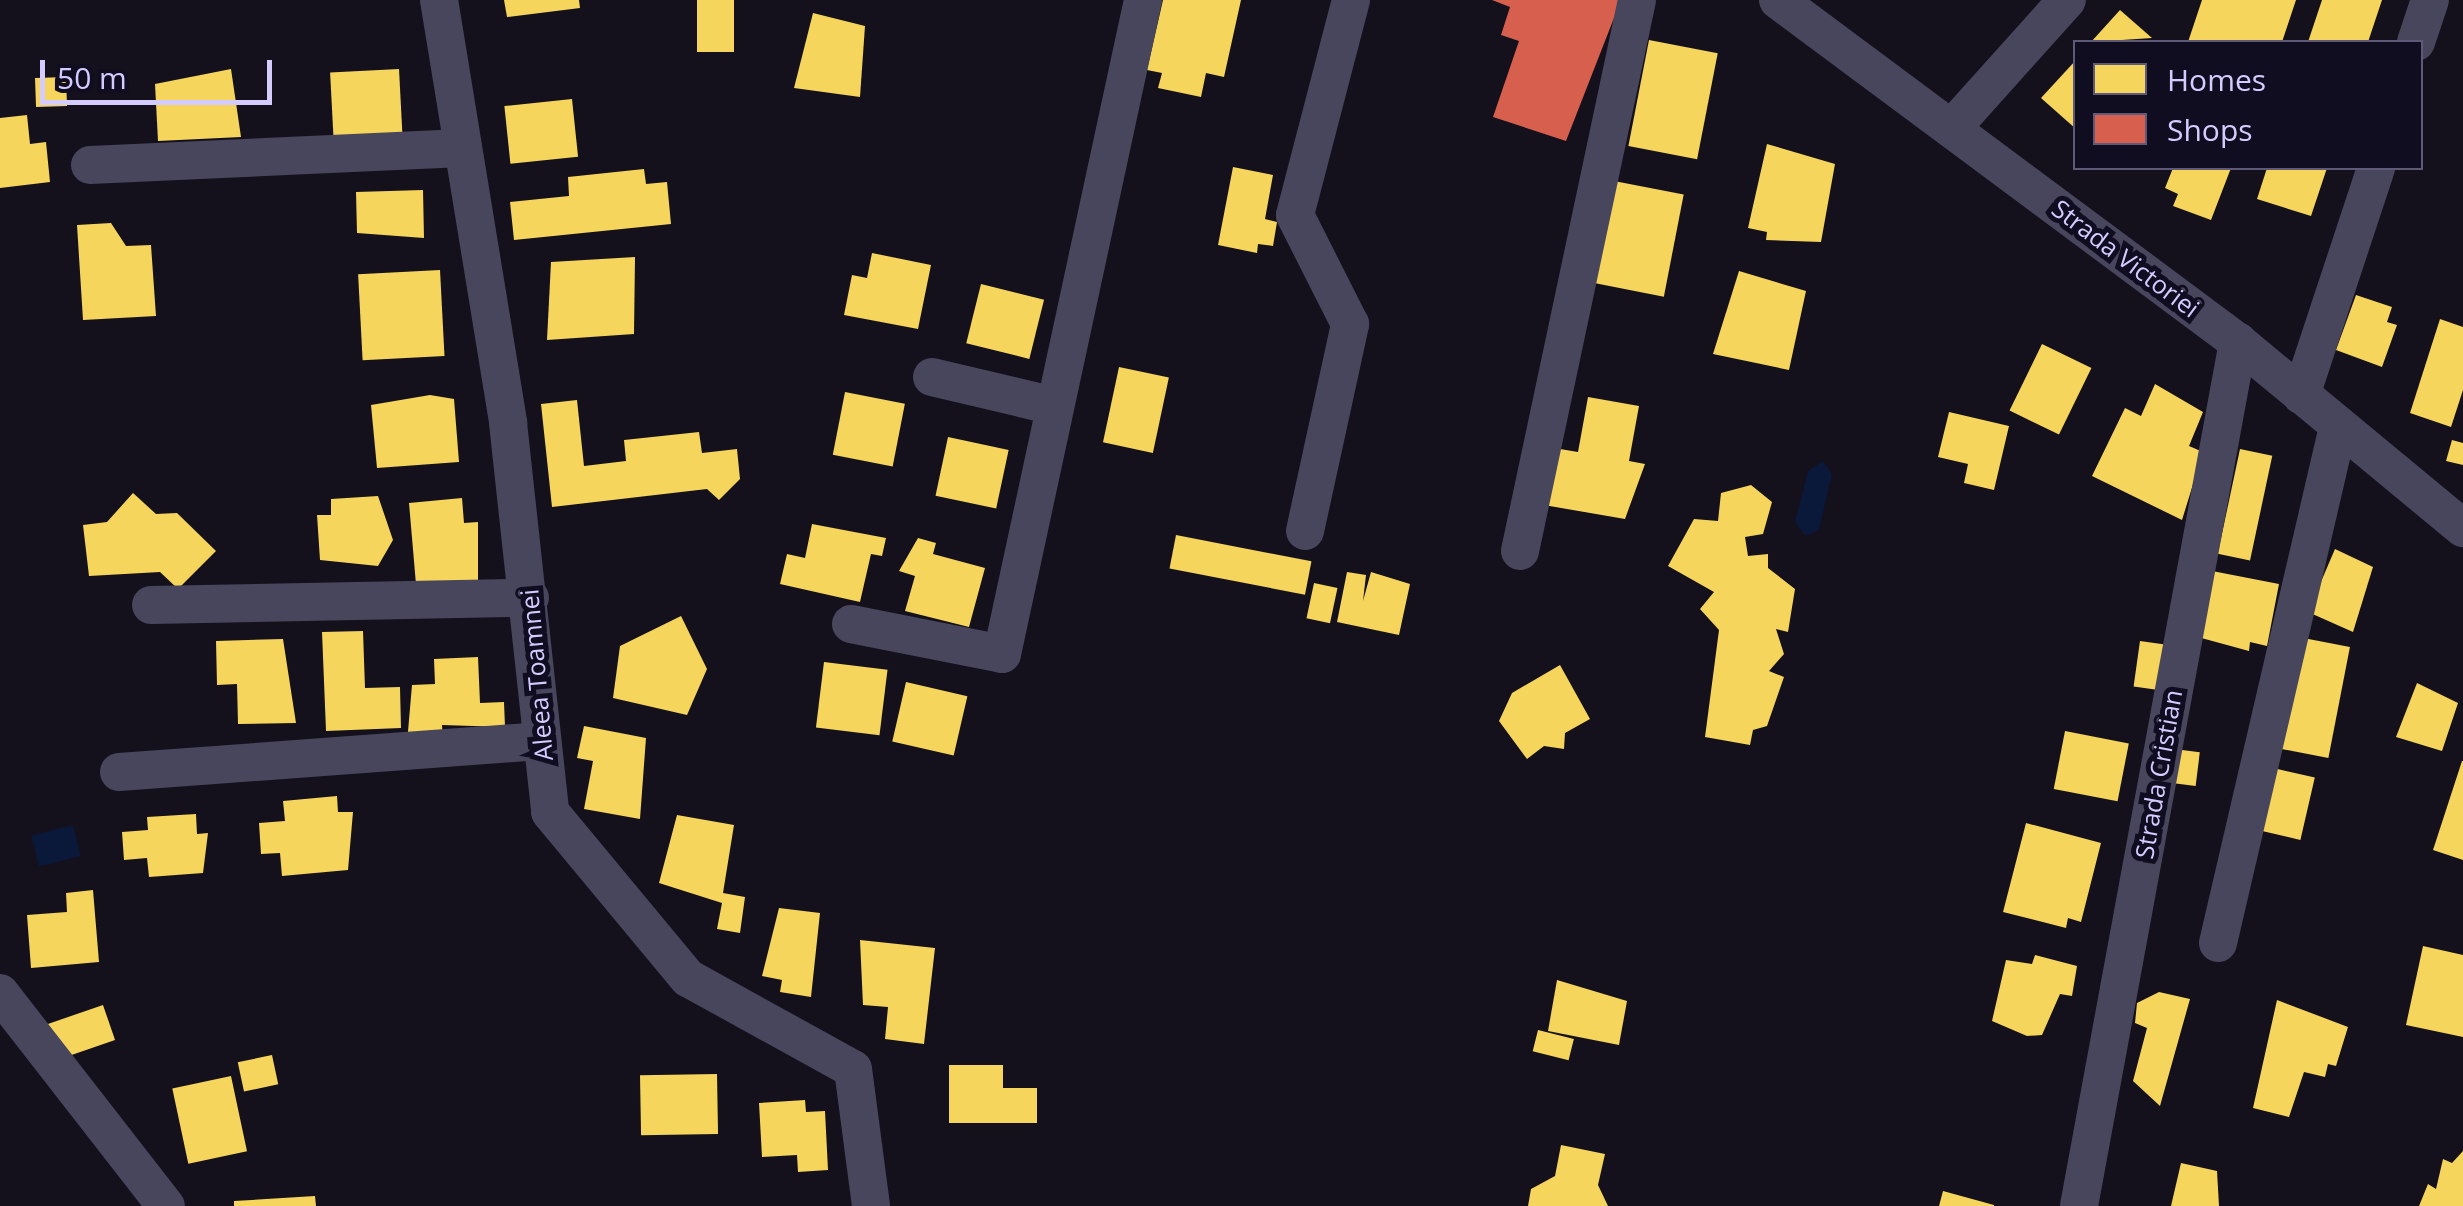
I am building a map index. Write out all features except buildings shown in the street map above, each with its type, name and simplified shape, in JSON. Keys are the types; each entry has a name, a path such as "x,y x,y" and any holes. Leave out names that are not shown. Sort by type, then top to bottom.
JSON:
{"street":[{"name":"Aleea Toamnei","path":"439,0 530,598 540,740 550,812 688,978 853,1069 871,1206"},
{"path":"851,624 1002,654 1143,0"},
{"path":"1304,531 1350,324 1295,215 1351,0"},
{"path":"1520,551 1637,0"},
{"name":"Strada Victoriei","path":"1778,0 2238,342 2463,528"},
{"path":"1952,128 2068,0"},
{"path":"2417,40 2430,0"},
{"path":"90,165 463,148"},
{"path":"2301,395 2375,170"},
{"name":"Strada Cristian","path":"2079,1206 2238,342"},
{"path":"932,377 1056,406"},
{"path":"2218,944 2338,426"},
{"path":"151,605 530,598"},
{"path":"119,772 540,740"},
{"path":"0,993 166,1206"}],"water":[{"path":"1823,461 1832,474 1819,530 1805,536 1795,522 1808,471"},
{"path":"73,825 81,856 39,866 31,835"}]}
